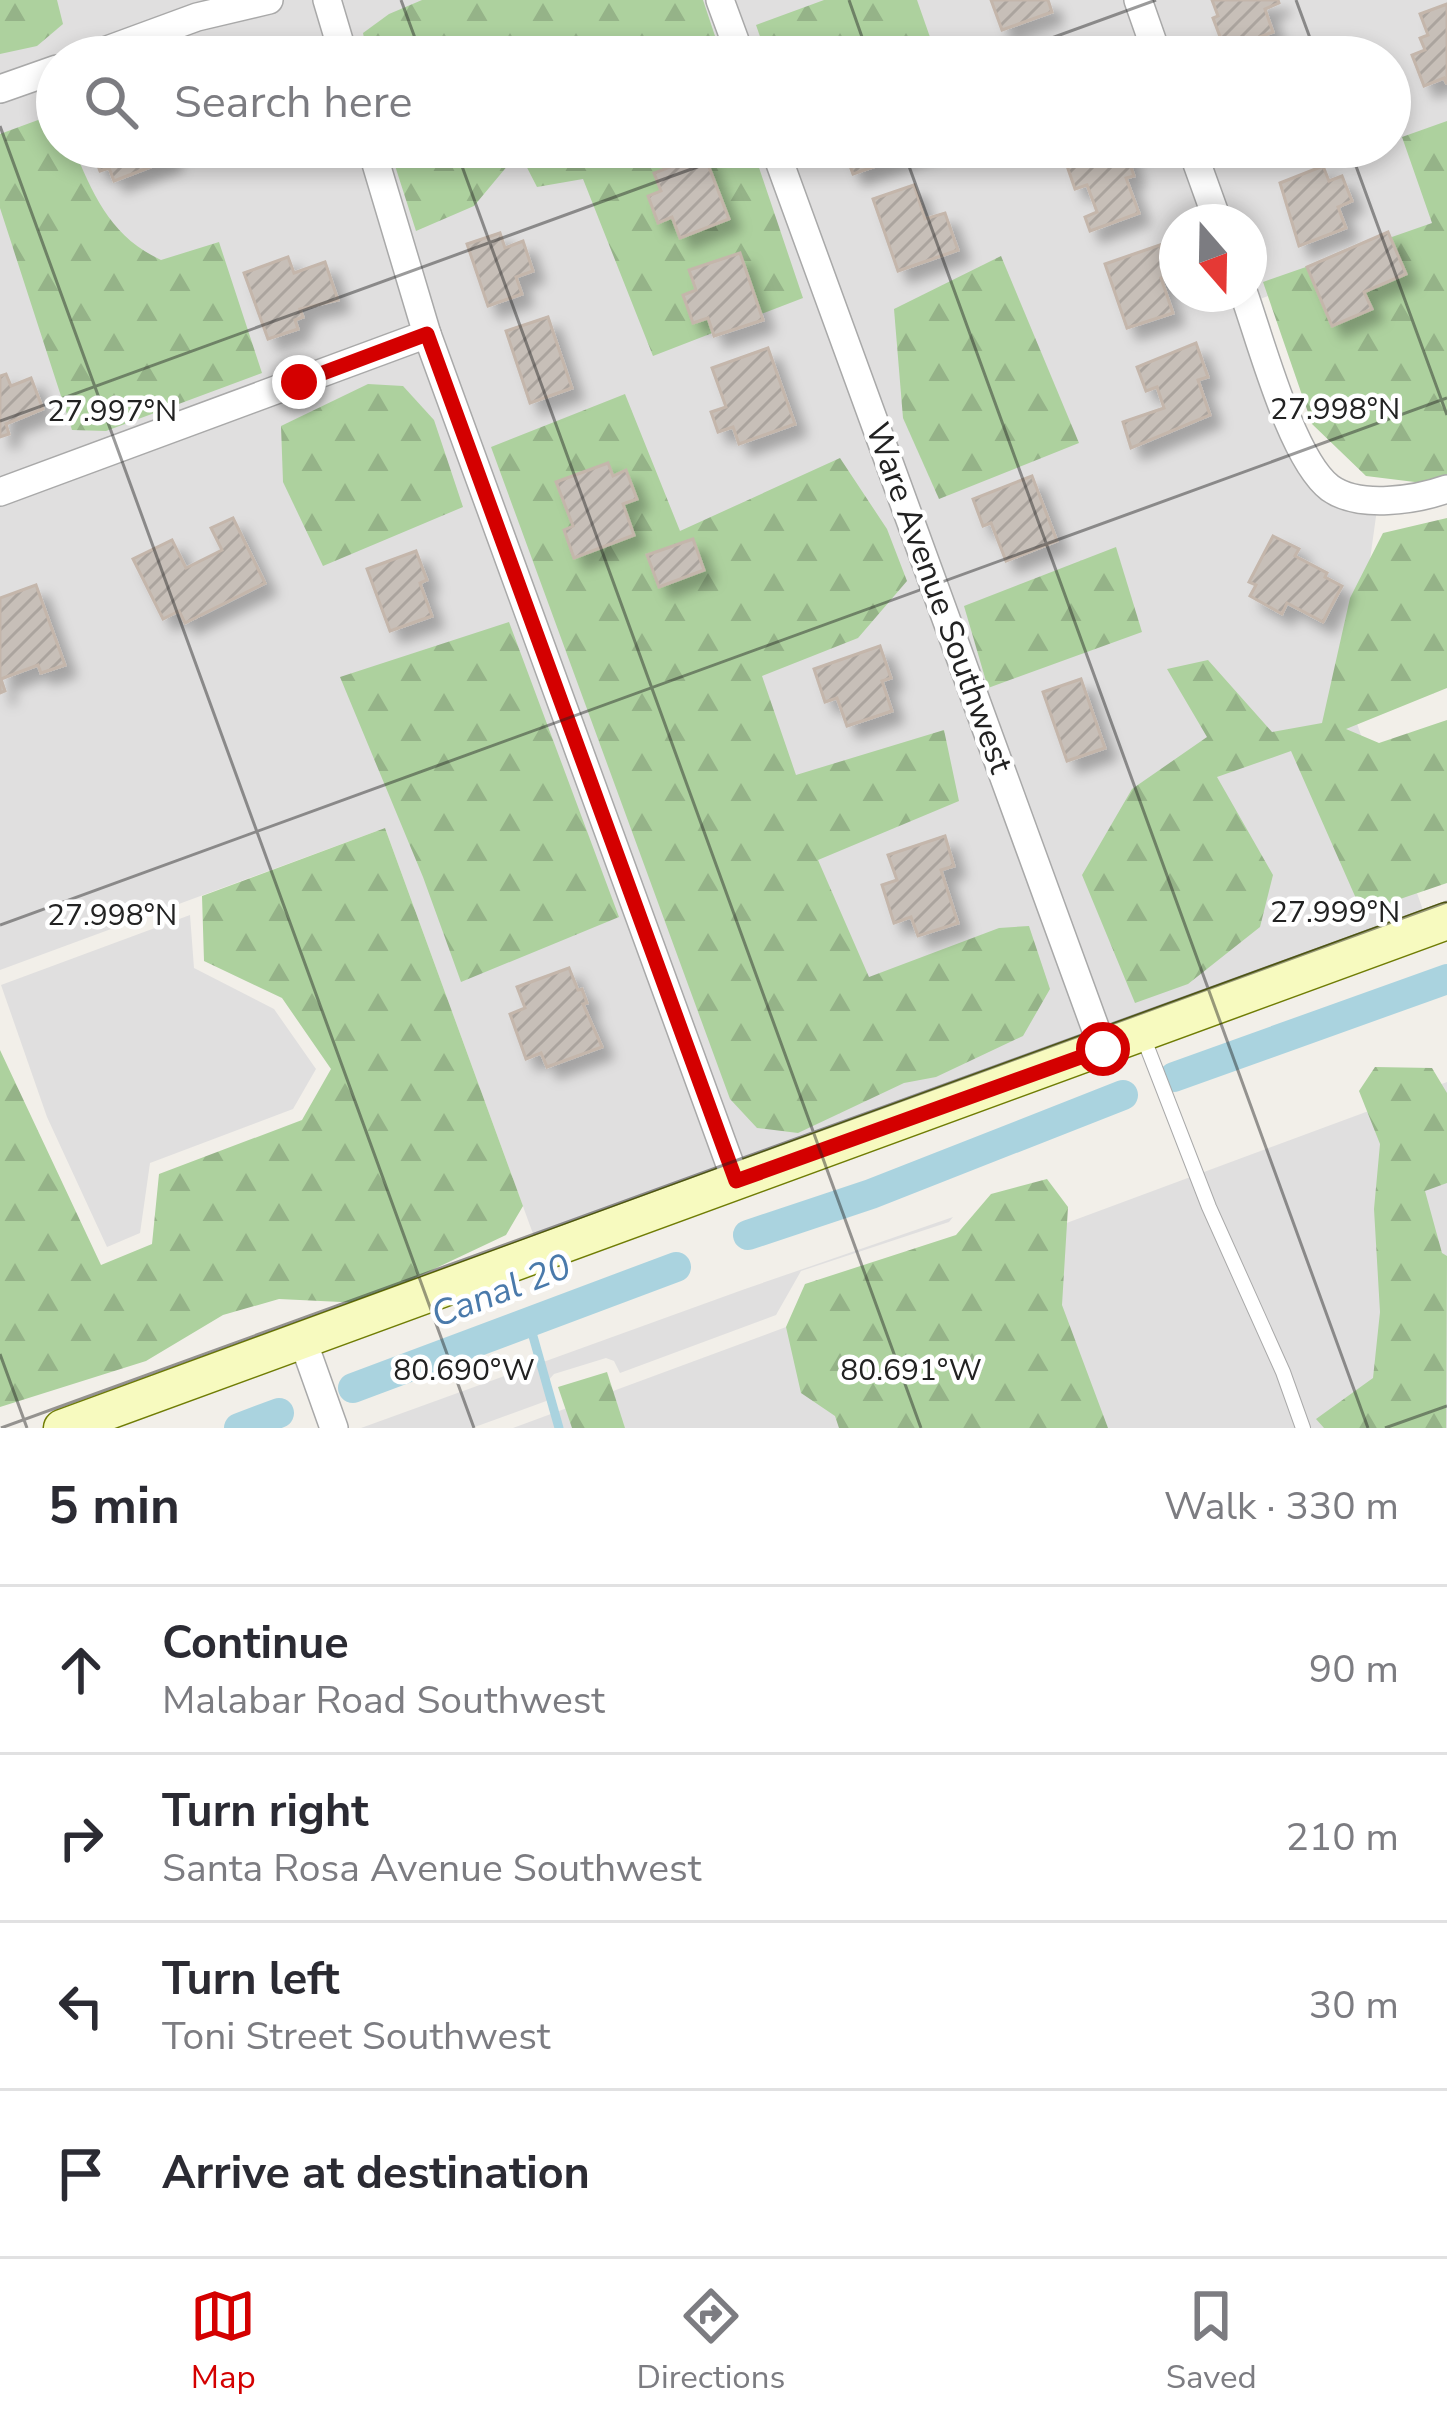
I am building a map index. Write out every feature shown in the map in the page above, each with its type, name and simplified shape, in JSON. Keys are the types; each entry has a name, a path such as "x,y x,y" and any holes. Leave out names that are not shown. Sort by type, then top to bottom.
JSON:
{"main road":[{"path":"62,1428 1447,921"}],"street":[{"path":"145,36 197,17 269,0"},
{"path":"327,0 338,36"},
{"path":"720,0 733,36"},
{"path":"1138,0 1151,36"},
{"path":"0,89 36,76"},
{"path":"377,168 427,334 736,1181"},
{"name":"Ware Avenue Southwest","path":"782,168 1103,1049"},
{"path":"1199,168 1212,204"},
{"path":"1251,312 1302,454 1331,489 1378,502 1447,489"},
{"path":"0,492 427,334"},
{"path":"303,1341 334,1428"}],"lane":[{"path":"1142,1034 1303,1428"}],"shaded area":[{"path":"0,0 1447,0 1447,230 1267,296 1267,204 1159,204 1159,312 1264,312 1302,454 1331,489 1378,502 1350,704 1429,927 540,1253 385,828 0,970"},
{"path":"190,915 194,968 274,1009 316,1069 293,1109 150,1163 140,1233 107,1247 47,1117 1,985"},
{"path":"1447,1082 1447,1428 513,1428 786,1327"},
{"path":"953,1217 801,1271 776,1315 620,1373 614,1361 606,1358 554,1374 546,1383 549,1400 472,1428 361,1428 745,1289"}],"green space":[{"path":"0,0 57,0 63,24 49,36 36,36 36,46 0,54"},
{"path":"422,0 703,0 715,36 364,36 389,14"},
{"path":"824,0 917,0 930,36 760,36 756,25"},
{"path":"36,121 36,168 83,168 116,227 161,260 219,242 262,373 106,431 72,430 0,208 0,134"},
{"path":"1447,121 1447,477 1431,484 1366,476 1312,424 1267,294 1267,281 1432,223 1411,163 1411,134"},
{"path":"396,168 506,168 474,206 416,231"},
{"path":"527,168 759,168 803,298 653,356 583,179 537,187"},
{"path":"1001,256 1079,443 939,499 903,418 894,309"},
{"path":"368,384 403,386 434,420 463,507 323,566 283,482 281,426"},
{"path":"625,394 680,531 840,458 887,529 907,581 858,638 762,676 796,775 944,730 959,801 818,860 869,977 999,928 1029,926 1050,989 1023,1036 936,1077 904,1083 798,1133 757,1128 730,1099 491,447"},
{"path":"1447,518 1447,688 1346,729 1379,743 1447,720 1447,883 1362,912 1291,751 1217,777 1273,875 1260,927 1188,984 1135,1003 1082,875 1132,789 1207,737 1167,669 1208,660 1272,732 1322,723 1350,598 1383,533"},
{"path":"1116,547 1142,632 988,688 964,606"},
{"path":"509,622 619,917 461,982 340,677"},
{"path":"385,828 523,1206 506,1235 362,1303 279,1299 223,1315 146,1361 0,1407 0,1050 101,1265 152,1244 159,1174 302,1120 331,1069 282,998 204,961 202,896"},
{"path":"1375,1067 1432,1068 1447,1093 1447,1183 1425,1191 1442,1253 1447,1256 1446,1428 1324,1428 1316,1419 1373,1378 1380,1312 1374,1209 1380,1144 1359,1091"},
{"path":"1047,1179 1068,1207 1062,1305 1108,1428 839,1428 835,1416 801,1393 786,1327 805,1284 956,1235 991,1194"},
{"path":"607,1372 625,1428 572,1428 558,1387"}],"building":[{"path":"991,0 1048,0 1052,12 1002,30"},
{"path":"1212,0 1279,3 1265,9 1273,32 1262,36 1220,36 1213,18 1218,16"},
{"path":"1447,4 1447,84 1444,78 1424,86 1412,55 1425,50 1420,38 1428,35 1420,14"},
{"path":"109,168 148,168 114,181"},
{"path":"667,168 709,168 729,219 680,238 672,217 658,223 648,196 661,191 654,173"},
{"path":"1068,168 1131,168 1134,176 1126,178 1139,213 1090,231 1085,217 1097,212 1087,185 1075,189"},
{"path":"1318,168 1324,168 1329,181 1342,176 1352,201 1338,207 1346,228 1299,246 1280,183"},
{"path":"914,185 925,219 945,213 958,250 898,271 873,199"},
{"path":"1388,232 1406,274 1364,292 1372,309 1332,326 1307,267"},
{"path":"500,233 505,248 523,241 533,271 516,277 522,294 488,306 467,244"},
{"path":"1159,245 1159,312 1173,313 1127,328 1105,264"},
{"path":"740,253 763,320 714,336 708,318 693,323 683,295 696,290 689,270"},
{"path":"288,257 294,273 325,262 338,300 300,309 303,317 295,320 298,329 268,339 244,273"},
{"path":"548,317 572,388 530,403 506,331"},
{"path":"1196,343 1208,377 1198,380 1210,415 1131,448 1123,422 1164,408 1157,387 1146,391 1137,367"},
{"path":"768,348 795,424 739,444 733,427 718,432 711,412 726,407 712,368"},
{"path":"6,374 11,386 31,378 43,409 6,424 9,434 0,437 0,376"},
{"path":"608,463 613,476 626,470 637,499 623,504 634,535 574,558 564,530 573,526 556,482"},
{"path":"1032,476 1057,541 1006,561 991,523 983,526 973,499"},
{"path":"233,518 265,583 185,623 179,611 163,619 133,559 172,540 186,568 222,550 211,528"},
{"path":"1273,536 1299,549 1295,556 1342,586 1323,622 1287,603 1282,614 1250,596 1256,585 1249,582"},
{"path":"693,539 704,570 659,587 647,555"},
{"path":"416,551 427,580 420,583 432,616 390,631 367,569"},
{"path":"36,585 65,665 41,673 38,665 1,679 5,691 0,693 0,598"},
{"path":"880,646 891,678 882,681 892,711 847,726 837,698 825,702 814,669"},
{"path":"1081,679 1105,748 1067,761 1043,692"},
{"path":"945,836 954,866 941,870 958,923 918,936 911,917 894,923 882,885 897,880 888,855"},
{"path":"569,968 578,990 582,989 587,1003 583,1004 602,1047 547,1067 541,1053 526,1059 510,1014 525,1008 517,987"}],"waterway":[{"name":"Canal 20","path":"1174,1077 1447,979"},
{"name":"Canal 20","path":"748,1235 871,1194 1123,1095"},
{"name":"Canal 20","path":"353,1388 676,1267"},
{"path":"529,1322 559,1428"},
{"name":"Canal 20","path":"239,1428 279,1413"}],"route":[{"path":"299,382 427,334 736,1181 1103,1049"}]}
